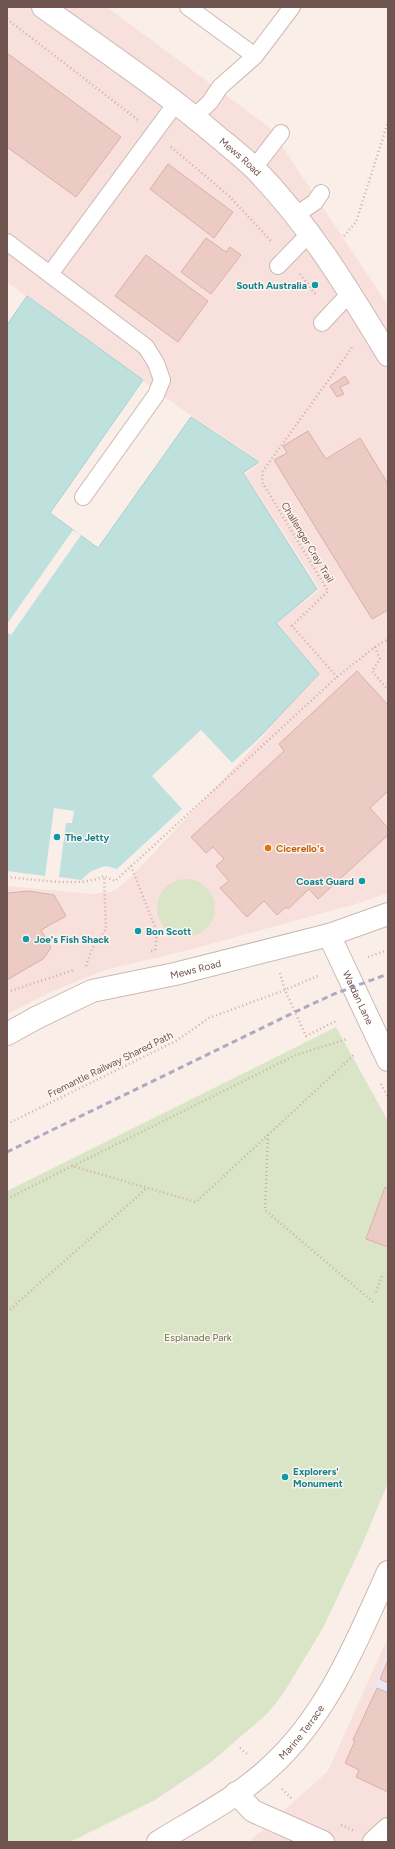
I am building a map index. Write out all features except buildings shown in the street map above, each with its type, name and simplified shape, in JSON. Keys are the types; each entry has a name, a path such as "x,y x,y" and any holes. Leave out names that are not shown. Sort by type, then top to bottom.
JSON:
{"street":[{"name":"Mews Road","path":"43,7 176,103 254,168 310,233 351,292 388,355"},
{"name":"Mews Road","path":"7,1034 92,991 175,974 329,935 388,914"},
{"name":"Wardan Lane","path":"329,935 388,1060"},
{"name":"Marine Terrace","path":"158,1842 236,1793 274,1763 298,1739 322,1704 349,1658 388,1572"},
{"path":"236,1793 253,1811 323,1842"},
{"path":"366,1837 388,1829"}],"lane":[{"path":"188,7 255,56"},
{"path":"194,117 210,102 220,87 255,56 292,7"},
{"path":"50,274 176,103"},
{"path":"254,168 281,134"},
{"path":"296,215 315,202 321,193"},
{"path":"282,261 310,233"},
{"path":"7,242 146,347 156,364 162,380 156,395 84,497"},
{"path":"326,318 351,292"}],"path":[{"path":"7,18 154,132 229,196 326,318"},
{"path":"344,236 356,222 388,122"},
{"name":"Challenger Cray Trail","path":"326,318 354,345 263,471 262,482 328,591 292,626 337,677"},
{"path":"104,876 115,881 337,677 375,647 388,639"},
{"path":"375,647 380,659 372,671 388,690"},
{"path":"131,866 157,932 155,950"},
{"path":"7,877 94,881 104,876"},
{"path":"7,992 86,966 92,949 106,929 104,876"},
{"path":"279,969 285,990 306,1036 338,1020"},
{"name":"Fremantle Railway Shared Path","path":"7,1124 176,1041 209,1018 285,990"},
{"path":"7,1199 296,1055 347,1038"},
{"path":"72,1166 196,1202 355,1054"},
{"path":"268,1135 264,1210 373,1302"},
{"path":"7,1312 148,1188"},
{"path":"376,1292 383,1273"},
{"path":"240,1748 249,1757"},
{"path":"279,1786 298,1805"},
{"path":"338,1823 366,1837"}],"shaded area":[{"path":"7,7 107,7 270,128 388,305 388,893 356,904 189,950 105,970 53,991 7,1014 7,865 109,872 317,677 270,622 315,585 240,478 261,462 190,415 7,282"},
{"path":"388,1637 388,1842 249,1842 328,1771"},
{"path":"388,1653 388,1698 372,1691"}],"green space":[{"path":"186,879 202,884 210,892 215,908 210,924 202,932 186,937 170,932 162,924 157,908 162,892 170,884"},
{"name":"Esplanade Park","path":"336,1027 388,1121 388,1483 362,1545 323,1628 283,1694 267,1714 210,1763 155,1800 70,1842 7,1842 7,1191"}],"water":[{"path":"27,296 143,380 50,513 98,548 191,417 259,462 243,473 317,589 276,623 319,674 127,877 112,889 7,884 7,325"}],"pier":[{"path":"247,475 319,588 318,591 293,611 318,589"},
{"path":"73,530 81,535 11,635 7,632 7,624"},
{"path":"274,725 129,879 113,891 92,894 7,886 7,871 45,876 54,808 74,811 72,823 66,823 59,877 81,880 90,872 99,868 106,866 117,869 182,809 152,776 201,730 232,763"}],"railway":[{"path":"7,1152 295,1012 334,994 388,974"}],"place":[{"name":"South Australia","path":"315,285"},
{"name":"The Jetty","path":"57,837"},
{"name":"Cicerello's","path":"268,848"},
{"name":"Coast Guard","path":"362,881"},
{"name":"Bon Scott","path":"138,931"},
{"name":"Joe's Fish Shack","path":"26,939"},
{"name":"Explorers' Monument","path":"285,1477"}]}
